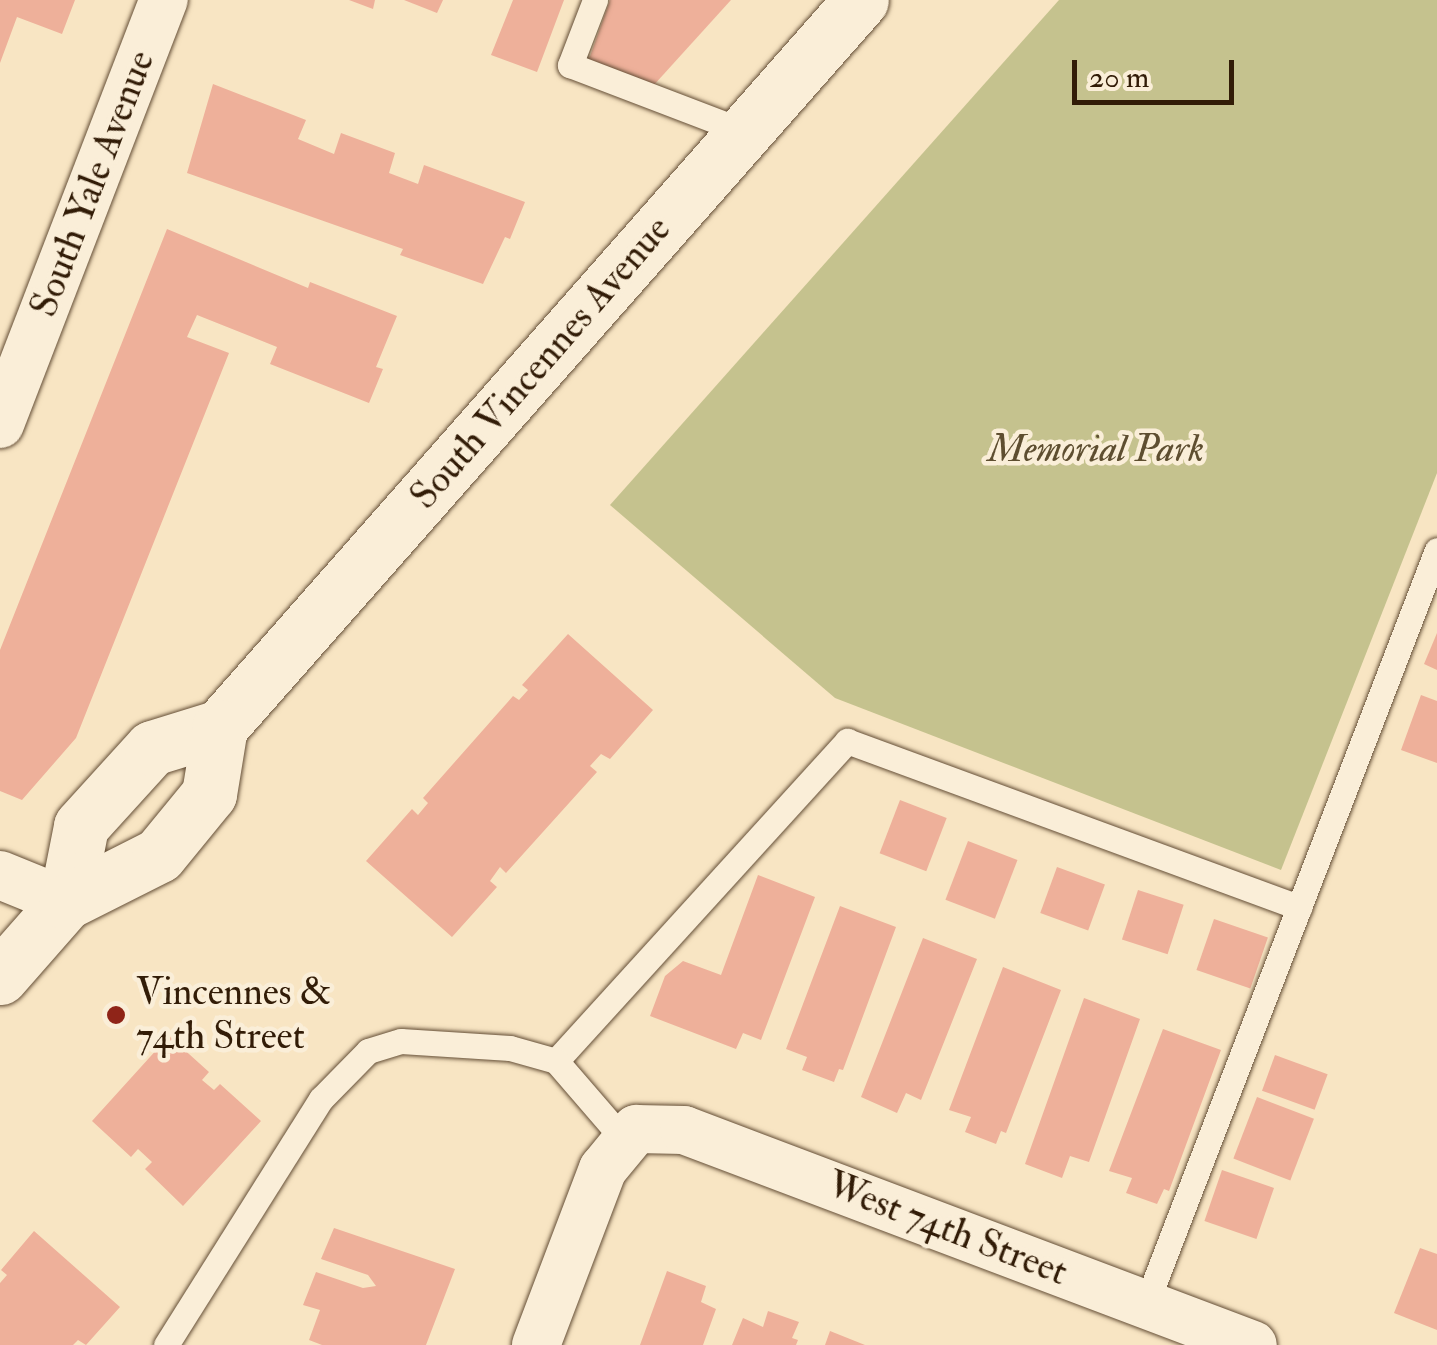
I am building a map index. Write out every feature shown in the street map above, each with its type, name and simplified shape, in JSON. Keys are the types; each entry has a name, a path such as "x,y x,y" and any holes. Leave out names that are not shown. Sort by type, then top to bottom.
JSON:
{"main road":[{"name":"South Vincennes Avenue","path":"220,727 861,0"},
{"path":"0,977 66,902 160,854 208,794 220,727 152,748 80,826 66,902"}],"street":[{"name":"South Yale Avenue","path":"0,424 164,0"},
{"path":"0,875 66,902"},
{"name":"West 74th Street","path":"631,1136 684,1130 1253,1345"},
{"path":"536,1345 603,1170 631,1136"}],"lane":[{"path":"595,0 570,64 745,132"},
{"path":"1146,1304 1437,550"},
{"path":"556,1060 847,741 1299,907"},
{"path":"166,1345 321,1099 368,1051 401,1041 510,1048 556,1060 631,1136"}],"green space":[{"name":"Memorial Park","path":"1059,0 1437,0 1437,473 1281,870 835,698 610,505"}],"building":[{"path":"0,0 75,0 62,34 17,17 0,63"},
{"path":"349,0 375,0 373,9"},
{"path":"404,0 443,0 437,13"},
{"path":"513,0 564,0 537,72 491,55"},
{"path":"610,0 731,0 653,86 588,62"},
{"path":"213,84 306,120 298,139 334,154 341,133 395,153 389,173 418,184 424,165 525,202 510,239 505,237 483,284 400,255 403,249 187,173"},
{"path":"167,229 308,288 310,282 397,316 376,367 383,369 369,403 270,364 277,347 197,315 187,337 229,353 76,738 22,800 0,791 0,650"},
{"path":"1437,633 1437,670 1424,664"},
{"path":"568,634 653,710 610,759 601,754 590,766 597,772 506,873 500,867 490,881 497,887 452,937 366,861 412,809 418,815 428,803 423,798 513,696 519,700 528,690 522,685"},
{"path":"1421,695 1437,701 1437,763 1401,750"},
{"path":"900,800 947,818 926,871 880,853"},
{"path":"968,841 1017,860 995,919 945,900"},
{"path":"1057,867 1105,884 1088,930 1040,913"},
{"path":"758,875 815,897 761,1040 743,1033 736,1049 650,1016 665,976 683,961 721,975"},
{"path":"1138,890 1184,905 1168,954 1122,939"},
{"path":"840,906 896,927 843,1070 839,1069 834,1082 802,1070 807,1057 786,1049"},
{"path":"1214,919 1268,938 1250,989 1196,970"},
{"path":"923,938 977,959 921,1100 906,1093 897,1113 861,1097"},
{"path":"1003,967 1061,990 1006,1133 1001,1131 996,1144 965,1132 971,1117 949,1110"},
{"path":"1084,998 1140,1019 1089,1162 1070,1156 1062,1178 1025,1164"},
{"path":"1163,1029 1221,1050 1169,1191 1164,1189 1157,1204 1126,1193 1132,1178 1109,1171"},
{"path":"169,1036 209,1072 202,1080 214,1090 220,1084 261,1121 183,1206 145,1169 152,1162 138,1149 131,1157 92,1121"},
{"path":"1275,1055 1328,1074 1315,1110 1262,1091"},
{"path":"1257,1097 1314,1119 1290,1180 1233,1159"},
{"path":"1222,1170 1274,1188 1256,1239 1204,1221"},
{"path":"334,1228 455,1269 426,1345 322,1345 309,1340 320,1310 303,1305 316,1272 363,1288 376,1286 368,1275 321,1259"},
{"path":"34,1231 120,1307 86,1345 78,1340 73,1345 0,1345 0,1283 7,1275 1,1270"},
{"path":"1420,1248 1437,1254 1437,1330 1394,1313"},
{"path":"667,1271 706,1286 701,1302 716,1309 703,1345 640,1345"},
{"path":"768,1311 799,1322 792,1338 798,1340 796,1345 732,1345 743,1318 763,1327"},
{"path":"830,1331 865,1345 825,1345"}],"place":[{"name":"Vincennes & 74th Street","path":"116,1015"}]}
